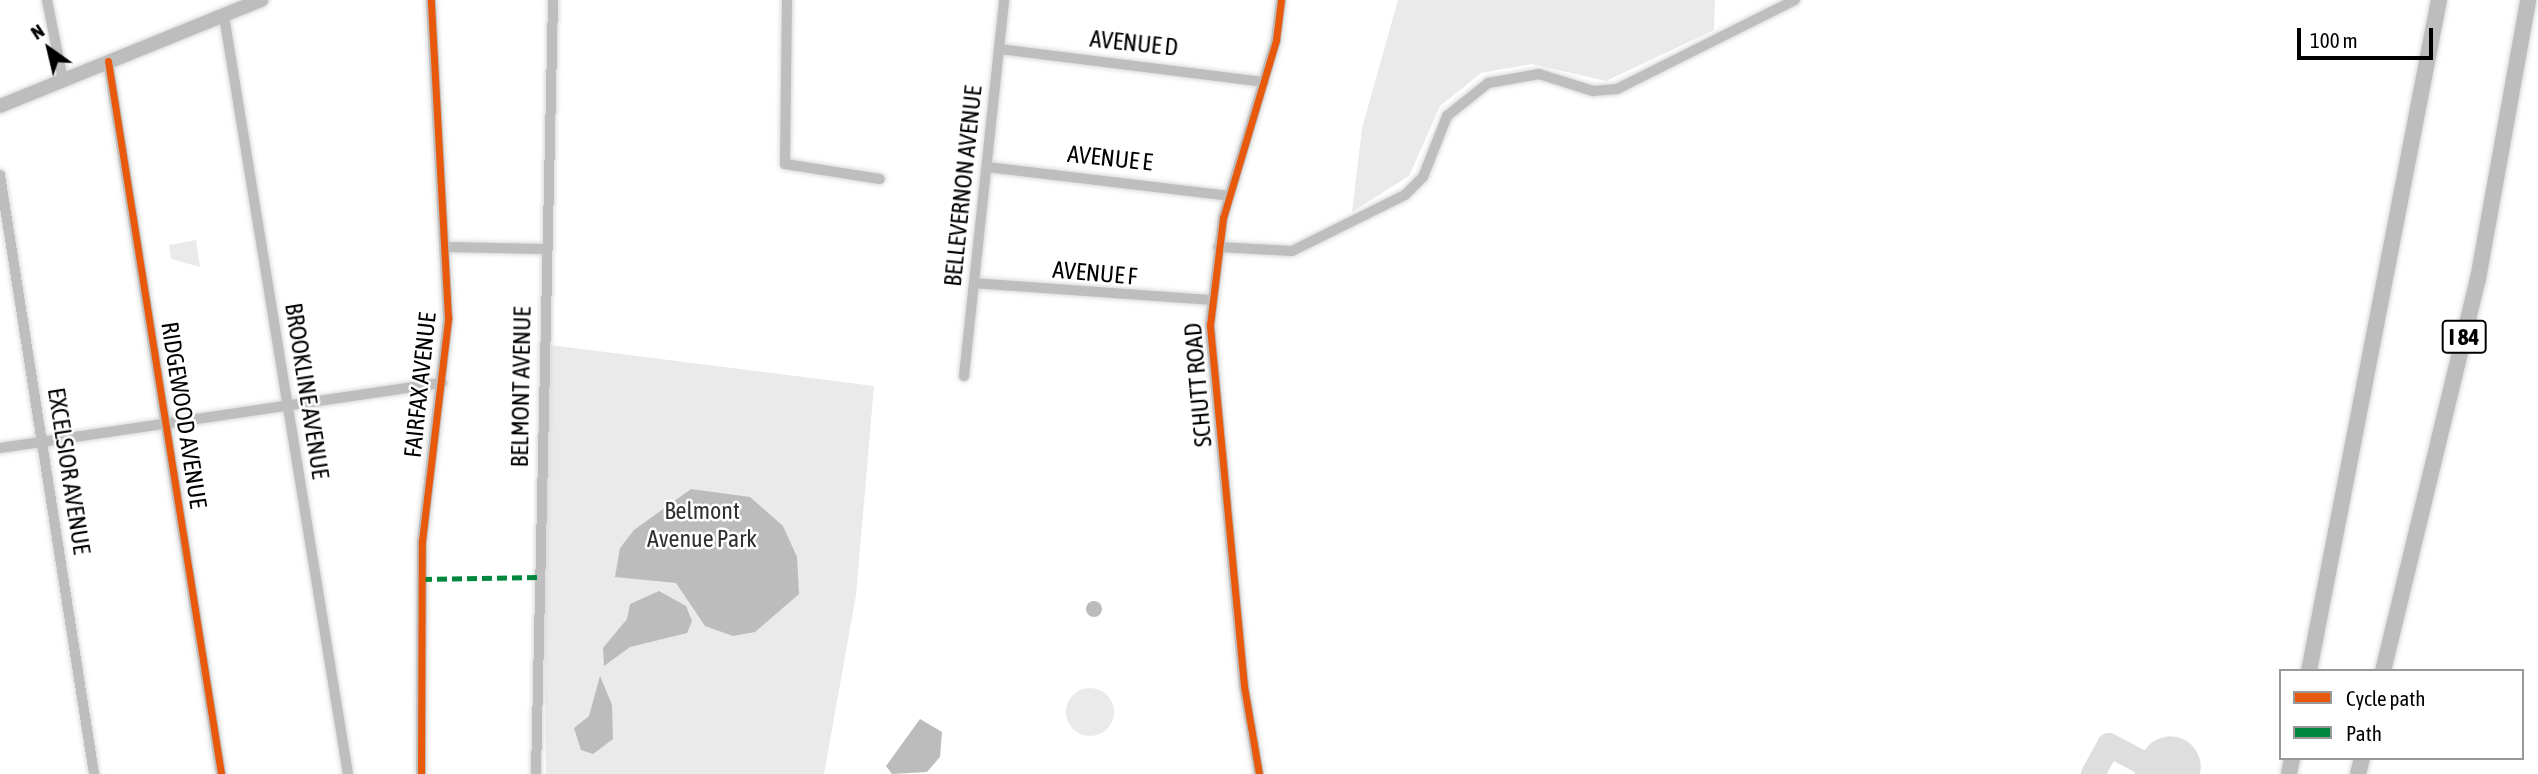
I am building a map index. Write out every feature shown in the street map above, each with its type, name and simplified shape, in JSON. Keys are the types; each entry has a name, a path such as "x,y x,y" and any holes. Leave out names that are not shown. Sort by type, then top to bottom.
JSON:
{"highway":[{"path":"2309,669 2440,0"},
{"name":"I 84","path":"2383,669 2478,279 2528,0"}],"main road":[{"path":"0,106 261,0"}],"street":[{"path":"47,0 63,80"},
{"name":"FAIRFAX AVENUE","path":"421,774 422,541 442,383 446,247 431,0"},
{"name":"BELMONT AVENUE","path":"536,774 544,249 552,0"},
{"path":"788,0 785,164 880,179"},
{"name":"BELLEVERNON AVENUE","path":"964,376 1004,0"},
{"name":"SCHUTT ROAD","path":"1259,774 1244,686 1211,300 1218,247 1229,196 1264,82 1281,0"},
{"path":"1218,247 1292,251 1405,195 1423,177 1447,116 1488,83 1539,74 1593,91 1617,89 1792,1"},
{"name":"BROOKLINE AVENUE","path":"224,16 348,774"},
{"name":"AVENUE D","path":"999,49 1264,82"},
{"name":"RIDGEWOOD AVENUE","path":"108,61 221,774"},
{"name":"AVENUE E","path":"987,167 1229,196"},
{"name":"EXCELSIOR AVENUE","path":"0,175 94,774"},
{"path":"446,247 544,249"},
{"name":"AVENUE F","path":"974,283 1211,300"},
{"path":"0,448 442,383"}],"green space":[{"path":"1398,0 1715,0 1714,30 1606,81 1532,64 1481,73 1440,106 1409,176 1352,212 1362,128"},
{"path":"196,240 200,267 171,259 169,245"},
{"name":"Belmont Avenue Park","path":"550,345 874,386 856,595 824,774 546,774 543,545"},
{"path":"1090,688 1107,695 1114,712 1107,729 1090,736 1073,729 1066,712 1073,695"}],"shaded area":[{"path":"691,489 750,497 783,526 797,557 799,594 755,632 733,636 705,626 676,583 615,577 620,548 634,530"},
{"path":"659,591 686,606 692,621 687,633 630,647 604,666 603,648 627,619 630,604"},
{"path":"1091,601 1097,601 1102,609 1100,615 1091,617 1086,612 1086,606"},
{"path":"600,676 612,705 613,739 593,754 581,750 574,728 589,716"},
{"path":"920,719 942,732 940,757 927,772 892,774 886,766"}],"taxiway":[{"path":"2093,774 2109,745 2164,774"}],"runway":[{"path":"2165,774 2170,766"}],"marked path":[{"path":"422,579 539,577"}],"cycle path":[{"path":"421,774 422,541 448,318 431,0"},
{"path":"1259,774 1244,686 1210,325 1223,218 1276,40 1281,0"},
{"path":"108,61 221,774"}]}
